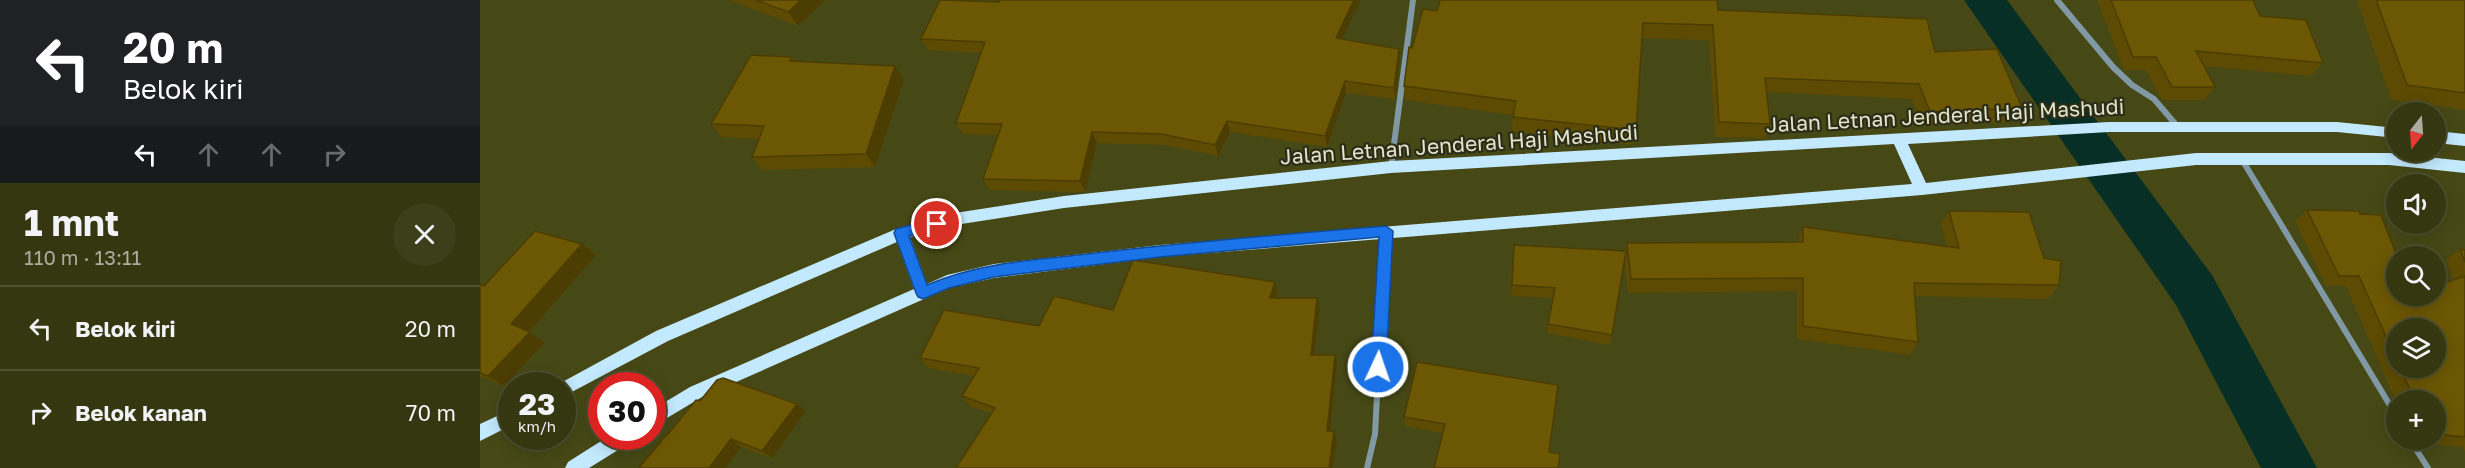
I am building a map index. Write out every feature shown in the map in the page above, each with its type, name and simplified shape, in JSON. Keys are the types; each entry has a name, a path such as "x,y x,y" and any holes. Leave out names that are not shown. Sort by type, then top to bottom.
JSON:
{"main road":[{"name":"Jalan Letnan Jenderal Haji Mashudi","path":"576,382 662,336 901,233 955,219 1064,202 1391,167 1899,139 2148,127 2337,127 2386,131"},
{"path":"2446,138 2465,140"},
{"path":"1899,139 1922,189"},
{"path":"666,410 696,392 947,282 994,271 1160,251 1922,189 2196,159 2241,157 2388,159 2465,167"},
{"path":"901,233 923,293"},
{"path":"480,433 498,423"},
{"path":"574,468 603,450"}],"street":[{"path":"1391,167 1413,0"},
{"path":"2057,0 2113,67 2132,85 2154,99 2178,127"},
{"path":"2241,157 2386,399"},
{"path":"1367,468 1375,434 1386,231"},
{"path":"2416,450 2428,468"}],"building":[{"path":"756,0 801,0 788,12"},
{"path":"940,0 999,2 1000,0 1354,0 1336,38 1399,49 1394,88 1345,81 1325,136 1227,121 1215,145 1161,134 1092,132 1080,181 983,179 1002,124 956,123 985,42 921,39"},
{"path":"1440,0 1717,0 1718,10 1927,19 1935,52 1997,49 2022,108 1930,112 1919,84 1765,78 1770,124 1719,122 1713,25 1643,23 1636,130 1513,117 1516,101 1404,86 1409,47 1412,48 1423,9 1437,11"},
{"path":"2111,0 2253,0 2260,16 2306,20 2323,63 2196,51 2215,87 2172,87 2156,57 2133,57"},
{"path":"2376,0 2465,0 2465,93 2407,85"},
{"path":"751,55 792,57 790,61 895,66 866,154 752,157 764,126 711,124"},
{"path":"2307,210 2359,211 2360,214 2381,215 2386,234 2388,234 2393,246 2386,246 2386,306 2446,306 2446,283 2465,276 2465,437 2446,435 2446,390 2410,390 2405,378 2446,378 2446,318 2386,318 2386,336 2359,276 2339,276"},
{"path":"1949,211 2029,212 2044,258 2061,261 2059,285 1914,283 1918,342 1803,326 1803,278 1631,279 1627,243 1803,242 1803,227 1959,248"},
{"path":"535,231 582,244 511,324 530,332 488,376 480,373 480,284 484,286"},
{"path":"1514,245 1626,251 1612,335 1548,324 1555,288 1512,285"},
{"path":"2460,249 2465,250 2465,262"},
{"path":"1133,260 1275,282 1270,298 1317,298 1311,355 1335,355 1327,431 1334,431 1329,468 956,468 995,408 962,396 979,368 920,358 944,310 1039,326 1054,296 1113,310"},
{"path":"1417,362 1558,385 1549,452 1560,454 1558,468 1434,468 1445,424 1404,417"},
{"path":"723,378 797,404 762,451 731,439 709,468 639,468 654,450 666,450 666,435 696,400 700,401 717,380"}],"waterway":[{"path":"1985,0 2194,290 2290,468"}],"route":[{"path":"937,224 901,233 923,293 947,282 994,271 1160,251 1386,231 1378,367"}]}
